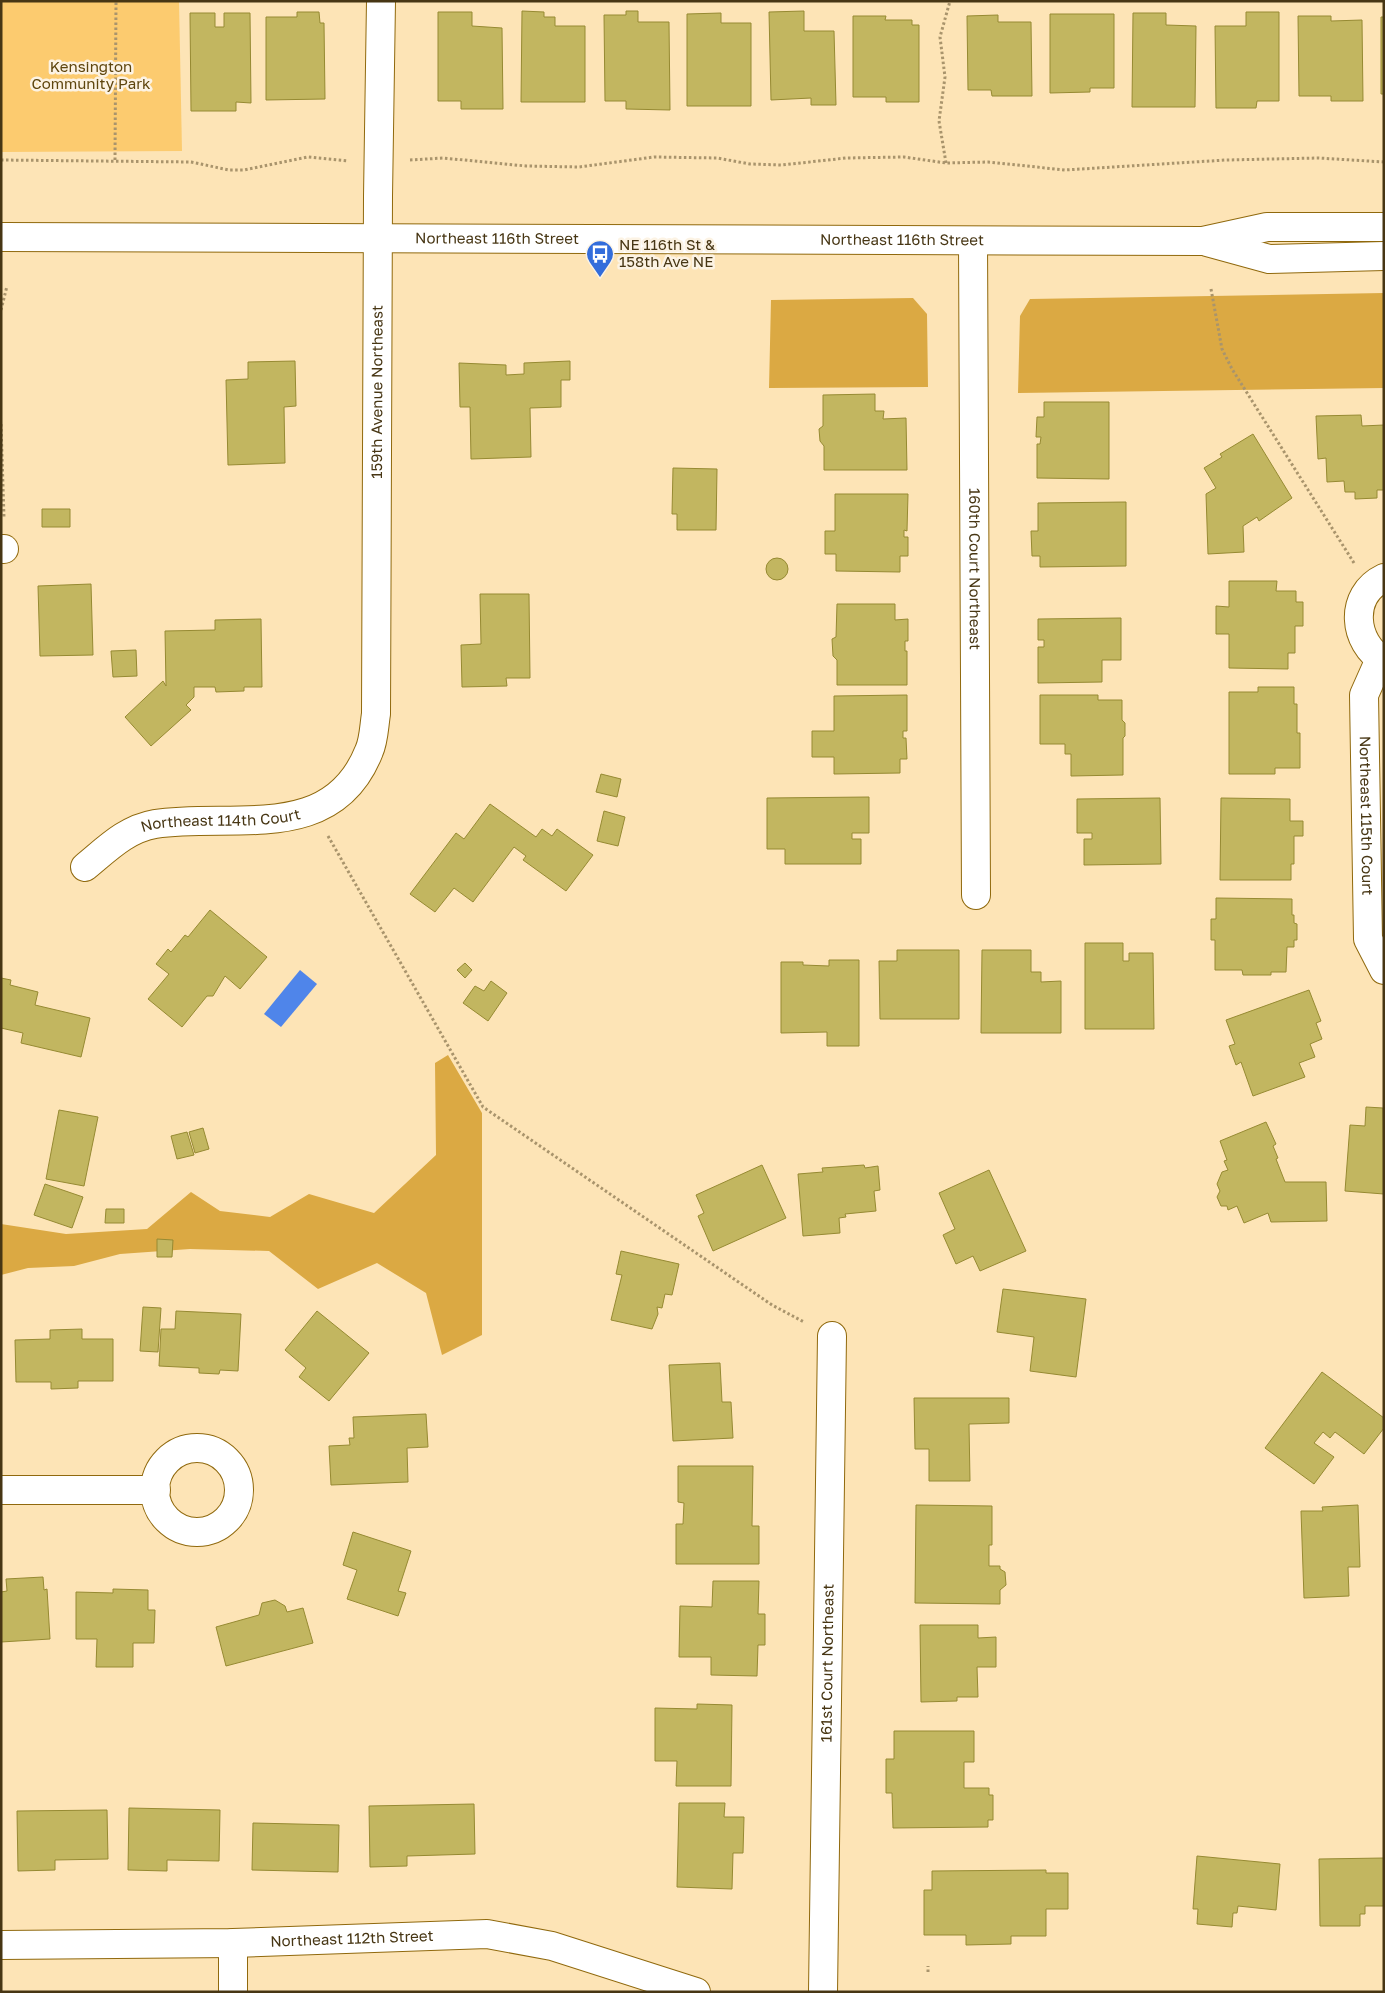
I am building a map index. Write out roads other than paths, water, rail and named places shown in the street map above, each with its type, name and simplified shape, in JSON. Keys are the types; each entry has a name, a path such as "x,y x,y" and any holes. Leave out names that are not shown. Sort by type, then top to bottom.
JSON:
{"street":[{"name":"159th Avenue Northeast","path":"356,778 370,750 376,714 381,1"},
{"name":"Northeast 116th Street","path":"1,237 1203,241 1267,227 1384,227"},
{"name":"160th Court Northeast","path":"973,241 976,895"},
{"name":"Northeast 116th Street","path":"1203,241 1269,260 1384,256"},
{"name":"Northeast 115th Court","path":"1384,578 1369,589 1361,602 1358,616 1359,631 1365,645 1382,660 1364,695 1368,939 1384,970"},
{"name":"Northeast 114th Court","path":"85,867 126,833 155,824 285,819 316,810 336,798 356,778"},
{"name":"161st Court Northeast","path":"823,1992 832,1336"},
{"path":"1,1490 156,1490"},
{"name":"Northeast 112th Street","path":"1,1945 233,1943 488,1934 552,1946 696,1992"},
{"path":"233,1943 233,1992"}],"water":[{"path":"300,970 317,984 281,1027 264,1014"}],"place":[{"name":"NE 116th St & 158th Ave NE","path":"600,278"}],"park label":[{"name":"Kensington Community Park","path":"91,76"}]}
